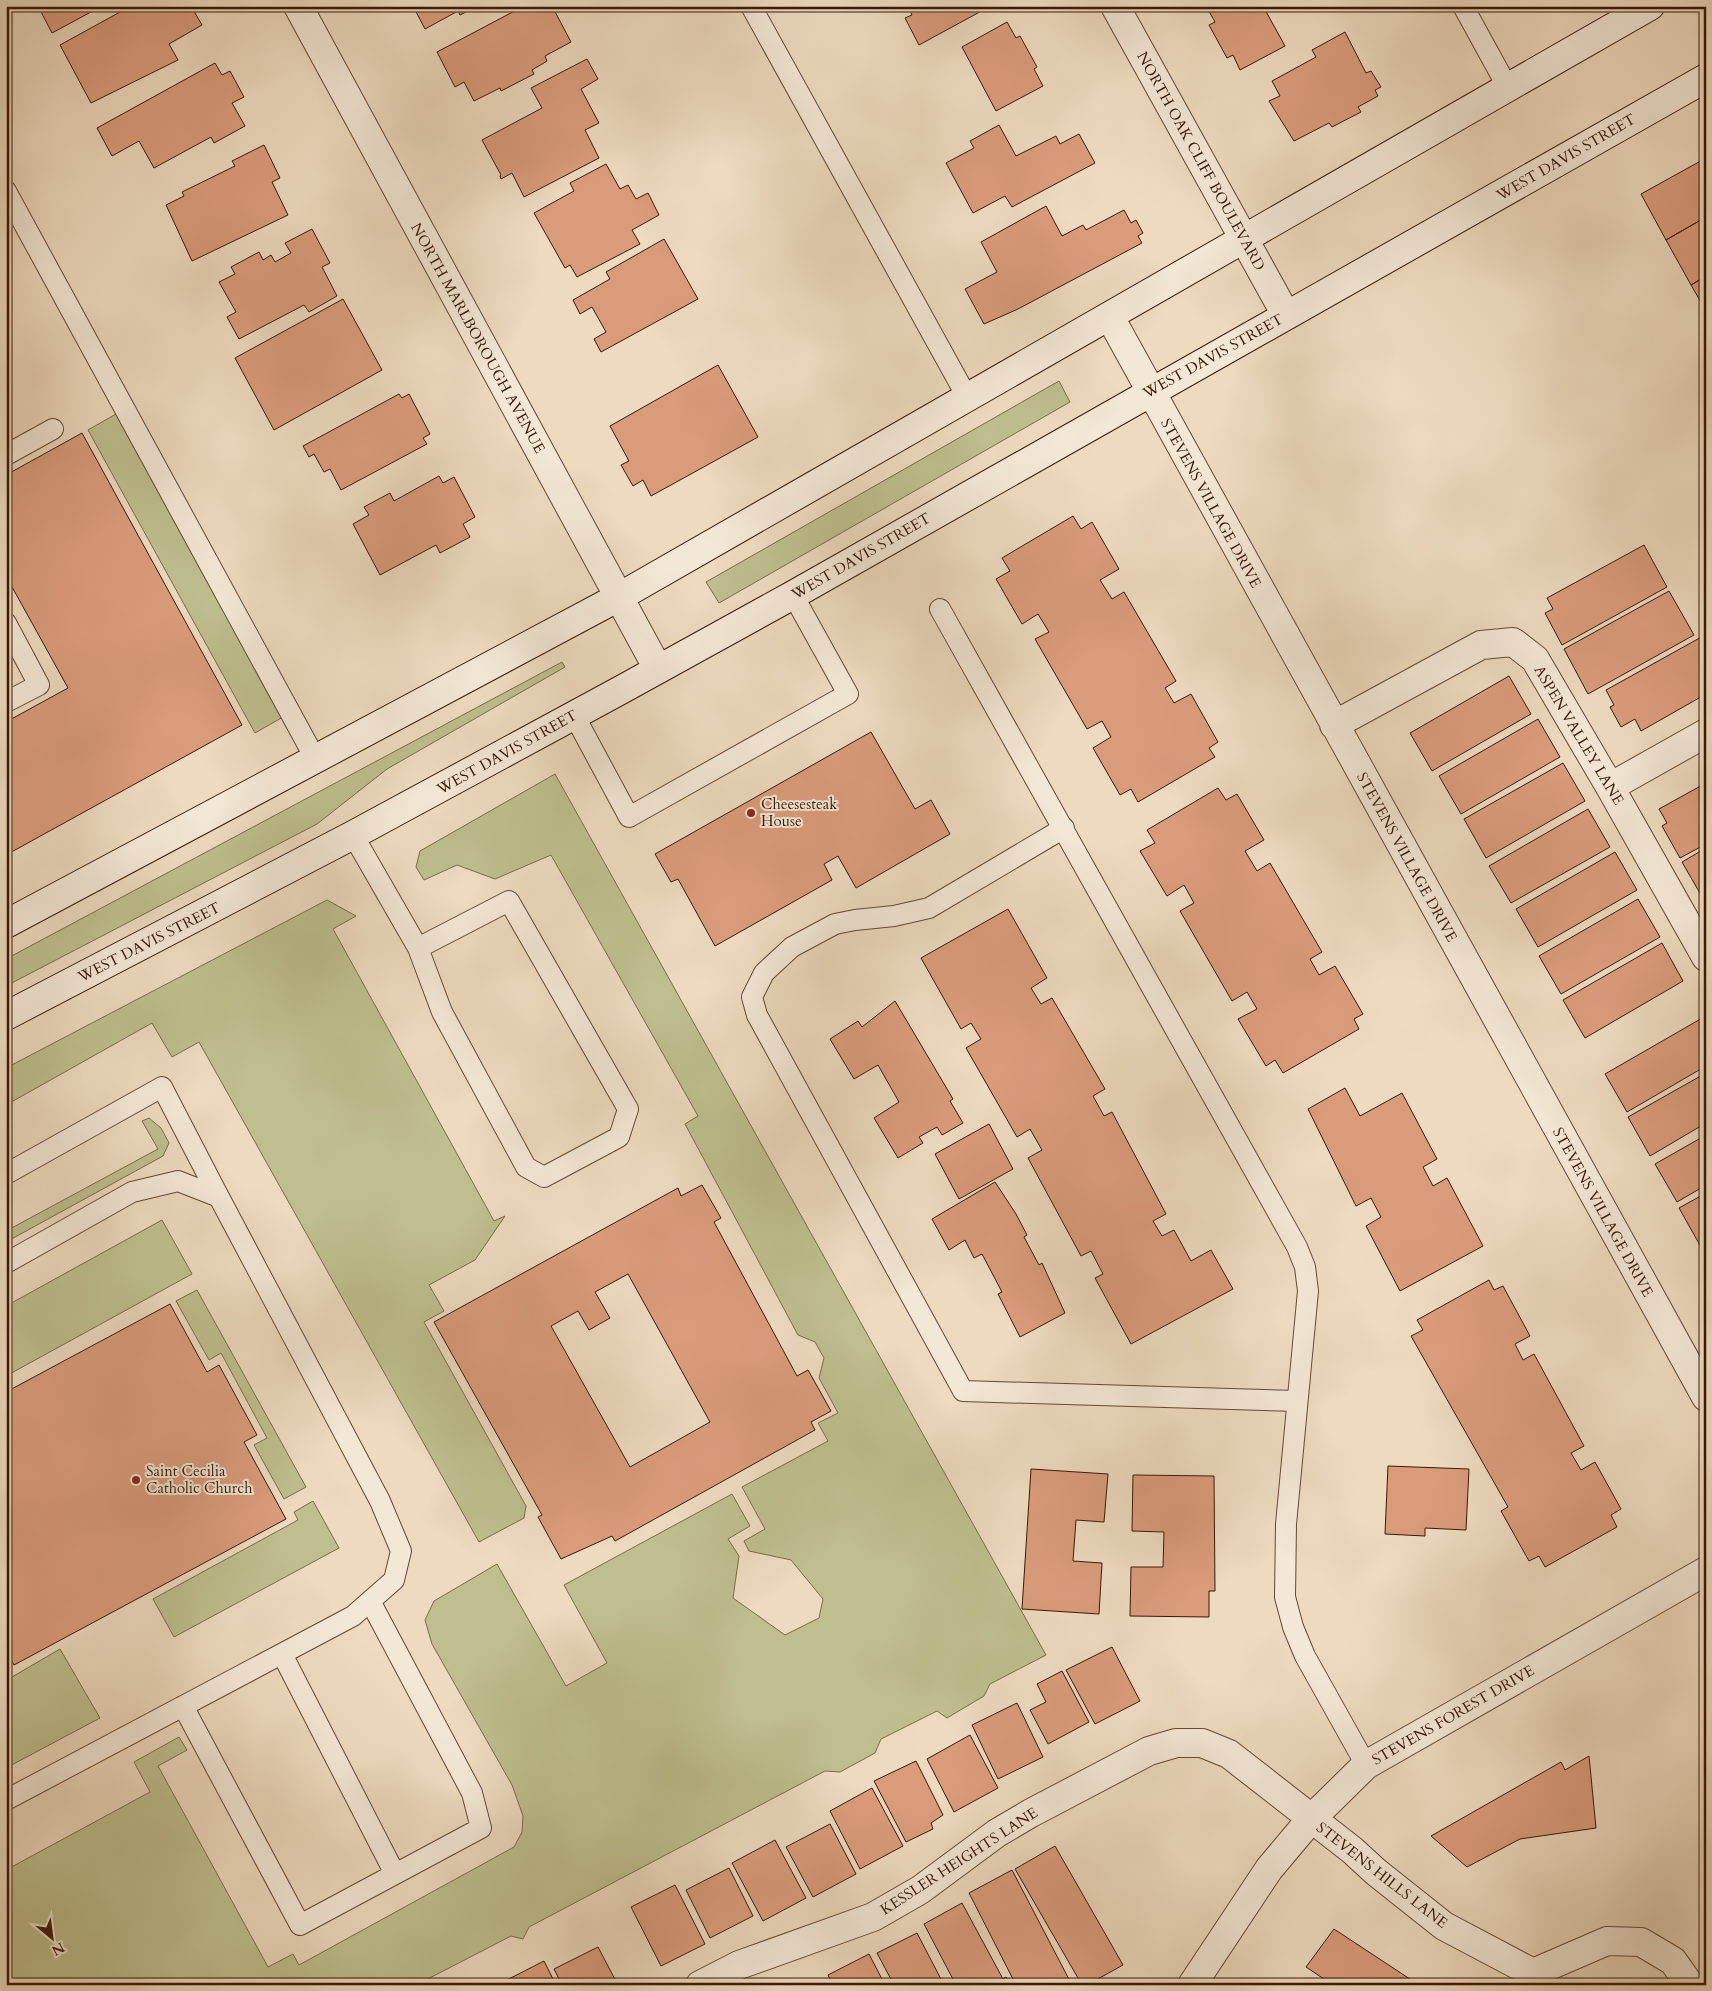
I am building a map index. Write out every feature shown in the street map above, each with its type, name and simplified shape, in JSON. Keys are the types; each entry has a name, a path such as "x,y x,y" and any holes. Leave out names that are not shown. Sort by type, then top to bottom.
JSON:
{"street":[{"name":"NORTH MARLBOROUGH AVENUE","path":"298,6 658,669"},
{"name":"NORTH OAK CLIFF BOULEVARD","path":"1115,6 1286,315"},
{"path":"6,924 619,597 1650,6"},
{"name":"WEST DAVIS STREET","path":"6,1016 353,835 793,595 1706,78"},
{"name":"STEVENS VILLAGE DRIVE","path":"1110,316 1706,1397"},
{"name":"ASPEN VALLEY LANE","path":"1334,725 1481,646 1513,642 1534,660 1610,787 1706,957"},
{"path":"1610,787 1706,733"},
{"name":"STEVENS FOREST DRIVE","path":"1192,1985 1269,1869 1311,1819 1366,1765 1706,1571"},
{"name":"KESSLER HEIGHTS LANE","path":"700,1985 739,1965 873,1917 920,1890 997,1834 1031,1812 1149,1751 1176,1743 1202,1743 1229,1754 1311,1819"},
{"name":"STEVENS HILLS LANE","path":"1311,1819 1444,1926 1534,1979 1607,1942 1641,1942 1674,1961 1690,1985"}],"lane":[{"path":"751,6 967,397"},
{"path":"1463,6 1508,88"},
{"path":"6,191 316,760"},
{"path":"6,455 53,429"},
{"path":"574,715 629,817 848,694 793,595"},
{"path":"940,609 1297,1248 1305,1267 1308,1291 1286,1524 1285,1597 1292,1628 1366,1765"},
{"path":"6,623 39,685 6,702"},
{"path":"1064,828 929,908 894,916 835,924 792,947 764,973 752,997 757,1014 963,1391 1297,1401"},
{"path":"353,835 418,948 442,1012 526,1167 544,1177 620,1137 628,1109 509,901 418,948"},
{"path":"6,1174 162,1087 380,1501 401,1551 394,1580 353,1616 6,1800"},
{"path":"6,1263 132,1192 178,1181 219,1197"},
{"path":"183,1706 300,1924 480,1828 472,1793 370,1601"},
{"path":"282,1654 395,1874"}],"green space":[{"path":"1059,381 1070,402 719,603 706,582"},
{"path":"116,414 283,717 255,733 88,430"},
{"path":"562,662 565,667 387,769 317,824 6,986 6,959"},
{"path":"555,774 1046,1655 990,1684 984,1696 947,1718 937,1711 881,1739 875,1753 840,1772 825,1771 529,1927 523,1939 511,1936 416,1985 6,1985 6,1870 150,1792 134,1762 179,1737 187,1750 158,1766 268,1967 293,1954 299,1965 514,1847 522,1832 523,1816 512,1785 432,1644 425,1620 434,1601 497,1564 566,1686 607,1663 564,1585 732,1494 750,1526 728,1539 739,1556 733,1598 785,1635 819,1618 823,1599 791,1560 749,1551 744,1541 765,1529 742,1487 828,1441 818,1423 838,1413 819,1378 824,1358 815,1342 798,1335 685,1124 698,1116 551,855 495,879 457,865 424,880 416,867 420,851"},
{"path":"327,900 356,916 333,929 494,1221 505,1216 475,1260 429,1285 444,1311 424,1322 526,1506 524,1518 479,1542 199,1042 172,1057 152,1023 6,1105 6,1068"},
{"path":"149,1118 161,1128 169,1143 163,1156 6,1242 6,1231 158,1149 142,1121"},
{"path":"162,1220 192,1274 6,1376 6,1306"},
{"path":"197,1290 306,1487 284,1499 254,1445 267,1438 221,1353 209,1360 176,1301"},
{"path":"313,1501 339,1548 174,1637 153,1599 298,1520 294,1512"},
{"path":"60,1649 100,1718 6,1768 6,1668 12,1677"}],"building":[{"path":"38,6 102,6 52,33"},
{"path":"131,6 191,6 202,25 169,44 178,60 91,103 60,45"},
{"path":"413,6 478,6 460,15 458,11 425,29"},
{"path":"524,6 552,6 571,42 545,56 547,61 532,70 534,74 501,91 500,88 474,101 464,82 455,87 437,52"},
{"path":"904,6 986,6 987,8 919,45 905,18 912,15 909,9 905,11"},
{"path":"1206,6 1263,6 1285,46 1240,70 1233,55 1227,58 1209,25 1215,22"},
{"path":"1007,22 1016,38 1020,36 1037,67 1034,69 1043,86 996,111 962,47"},
{"path":"1345,32 1366,73 1371,71 1381,87 1375,90 1378,96 1358,107 1361,112 1332,127 1329,123 1294,141 1269,101 1280,96 1272,81 1316,57 1312,50"},
{"path":"587,59 598,79 581,89 599,123 585,130 599,158 524,197 512,173 501,179 501,175 482,140 542,108 531,88"},
{"path":"215,63 222,75 230,71 244,97 232,103 245,126 214,143 211,137 154,168 139,141 112,156 97,128"},
{"path":"999,125 1016,156 1056,136 1060,144 1079,134 1095,163 1012,207 1005,196 973,213 946,163 974,148 970,141"},
{"path":"264,145 280,178 272,182 288,215 192,261 166,205 184,196 182,192 235,166 232,161"},
{"path":"1706,158 1706,217 1666,240 1641,194"},
{"path":"606,164 620,189 628,185 636,199 648,193 659,215 632,230 640,244 577,277 570,265 565,268 534,213 574,191 570,183"},
{"path":"1046,206 1062,236 1083,225 1086,230 1124,210 1131,223 1136,220 1143,233 1138,236 1142,243 1018,309 984,324 965,289 997,272 981,242"},
{"path":"1706,217 1706,276 1691,285 1666,240"},
{"path":"312,229 330,263 322,267 337,296 309,312 304,305 239,339 227,317 236,312 219,282 235,274 231,267 259,252 263,260 271,255 275,262 291,253 285,243"},
{"path":"664,239 698,299 601,352 594,339 606,332 592,307 580,314 573,300 610,279 606,272"},
{"path":"1706,276 1706,311 1691,285"},
{"path":"343,299 382,370 274,430 235,358"},
{"path":"718,365 758,437 651,496 643,480 633,486 621,465 629,461 610,426"},
{"path":"399,394 402,398 409,394 430,434 423,438 427,444 341,490 330,469 324,472 314,454 309,457 303,446"},
{"path":"82,433 242,725 6,855 6,722 68,688 6,576 6,475"},
{"path":"439,476 443,483 454,477 475,517 463,524 470,537 440,553 436,545 380,575 353,524 369,515 364,507 390,493 394,501"},
{"path":"1073,516 1081,529 1092,522 1119,569 1100,580 1112,599 1124,592 1176,681 1165,688 1174,703 1191,694 1218,742 1209,748 1215,757 1138,802 1131,789 1120,795 1093,748 1111,737 1102,721 1087,729 1035,639 1049,632 1038,614 1022,624 996,579 1010,571 1002,558"},
{"path":"1644,545 1667,587 1562,645 1545,613 1553,609 1547,598"},
{"path":"1669,591 1694,635 1588,694 1564,649"},
{"path":"1705,635 1706,694 1641,731 1635,719 1621,727 1610,707 1614,705 1606,690"},
{"path":"1509,676 1531,714 1432,771 1410,733"},
{"path":"1538,719 1560,757 1461,814 1439,776"},
{"path":"871,732 915,809 931,800 950,834 856,888 838,856 824,864 832,880 715,946 678,879 671,882 655,854"},
{"path":"1563,763 1585,801 1486,858 1464,819"},
{"path":"1706,783 1706,844 1680,858 1662,826 1667,823 1659,809"},
{"path":"1218,788 1226,800 1237,794 1264,840 1245,851 1257,871 1270,863 1322,952 1310,959 1319,975 1335,966 1363,1014 1354,1019 1359,1029 1283,1073 1275,1060 1266,1066 1238,1019 1257,1009 1247,992 1232,1001 1180,911 1194,903 1184,885 1167,896 1140,851 1155,843 1147,830"},
{"path":"1588,809 1610,847 1511,903 1489,866"},
{"path":"1706,848 1706,893 1701,895 1682,862"},
{"path":"1615,852 1637,890 1538,947 1516,909"},
{"path":"1638,899 1660,937 1561,994 1539,956"},
{"path":"1008,909 1047,978 1031,988 1041,1004 1052,998 1105,1089 1093,1096 1104,1116 1112,1112 1166,1214 1153,1221 1162,1236 1174,1230 1191,1261 1211,1250 1233,1289 1131,1344 1095,1278 1103,1274 1091,1251 1081,1256 1028,1158 1042,1150 1030,1129 1017,1137 966,1048 981,1039 971,1023 961,1029 921,958"},
{"path":"1662,943 1683,981 1585,1038 1563,1000"},
{"path":"895,1001 953,1099 950,1101 963,1123 942,1135 937,1127 919,1137 923,1143 898,1158 874,1118 899,1102 878,1065 854,1079 830,1039 858,1021 862,1027"},
{"path":"1704,1017 1706,1021 1706,1066 1627,1112 1605,1074"},
{"path":"1706,1073 1706,1123 1650,1156 1628,1117"},
{"path":"1345,1088 1360,1116 1402,1093 1437,1159 1423,1167 1433,1186 1447,1178 1483,1246 1400,1291 1366,1226 1381,1217 1371,1198 1356,1206 1308,1109"},
{"path":"989,1124 1013,1169 959,1199 935,1154"},
{"path":"1706,1135 1706,1185 1677,1202 1655,1164"},
{"path":"995,1182 1016,1214 1027,1235 1024,1237 1039,1265 1042,1263 1065,1313 1020,1337 998,1294 1002,1292 982,1254 974,1258 965,1240 949,1250 932,1219"},
{"path":"702,1185 721,1218 714,1222 797,1376 808,1370 831,1411 811,1422 815,1430 615,1541 612,1536 561,1559 538,1517 542,1515 434,1322 678,1188 681,1196","holes":["628,1274 710,1422 630,1467 551,1326 578,1311 589,1330 610,1318 595,1292"]},
{"path":"1706,1193 1706,1244 1701,1247 1679,1208"},
{"path":"1489,1280 1494,1290 1503,1286 1530,1336 1515,1344 1523,1360 1534,1354 1584,1446 1571,1453 1581,1470 1595,1462 1621,1509 1611,1515 1617,1527 1545,1567 1539,1556 1529,1561 1501,1511 1508,1507 1411,1336 1423,1330 1417,1320"},
{"name":"Saint Cecilia Catholic Church","path":"170,1304 207,1372 219,1365 257,1435 244,1442 286,1519 14,1665 6,1651 6,1392"},
{"path":"1388,1466 1469,1469 1466,1530 1425,1528 1425,1536 1385,1534"},
{"path":"1031,1469 1108,1474 1104,1522 1076,1520 1073,1561 1102,1563 1099,1614 1022,1609"},
{"path":"1133,1475 1214,1476 1215,1591 1209,1591 1209,1617 1130,1616 1131,1567 1163,1567 1164,1532 1132,1531"},
{"path":"1112,1647 1140,1701 1095,1724 1066,1670"},
{"path":"1062,1671 1089,1722 1048,1744 1030,1710 1046,1702 1037,1684"},
{"path":"1017,1703 1043,1757 998,1779 972,1725"},
{"path":"970,1735 998,1788 954,1812 927,1759"},
{"path":"1589,1756 1596,1828 1520,1839 1467,1867 1431,1836 1561,1762 1565,1770"},
{"path":"916,1761 943,1815 931,1823 933,1829 906,1842 874,1781"},
{"path":"872,1788 903,1846 860,1869 830,1811"},
{"path":"830,1824 856,1874 813,1897 786,1847"},
{"path":"775,1840 806,1898 763,1921 732,1863"},
{"path":"1055,1846 1123,1965 1087,1985 1082,1985 1015,1869"},
{"path":"729,1868 753,1916 710,1938 686,1890"},
{"path":"1012,1870 1072,1985 1016,1985 969,1893"},
{"path":"675,1885 705,1944 661,1966 631,1907"},
{"path":"962,1903 1003,1979 1006,1977 1010,1985 956,1985 924,1924"},
{"path":"1334,1929 1419,1985 1333,1985 1306,1967"},
{"path":"917,1933 944,1985 894,1985 877,1953"},
{"path":"598,1947 618,1985 562,1985 554,1969"},
{"path":"869,1954 885,1985 833,1985 828,1975"},
{"path":"544,1961 556,1985 499,1985 499,1984"}],"place":[{"name":"Cheesesteak House","path":"751,813"},
{"name":"Saint Cecilia Catholic Church","path":"136,1480"}]}
